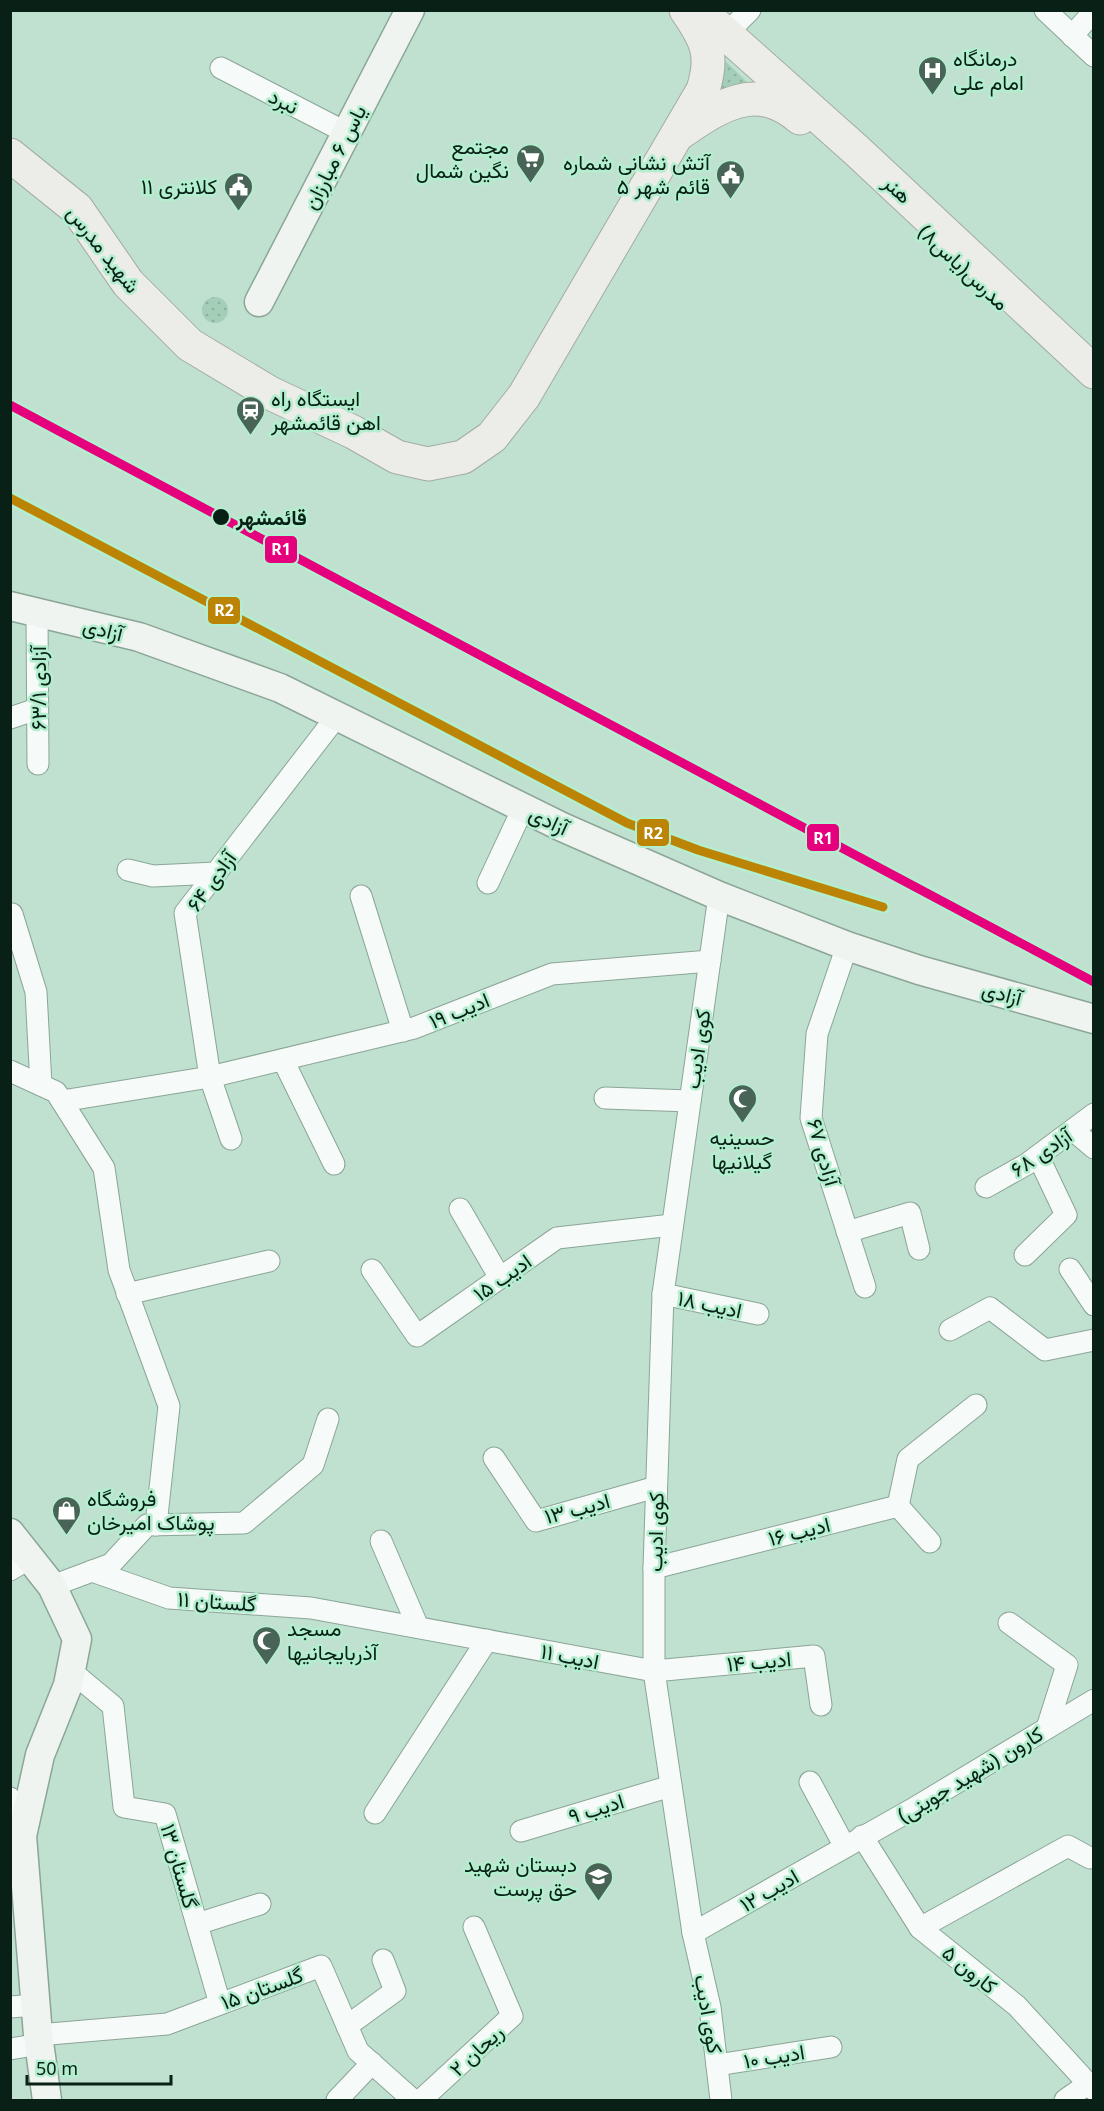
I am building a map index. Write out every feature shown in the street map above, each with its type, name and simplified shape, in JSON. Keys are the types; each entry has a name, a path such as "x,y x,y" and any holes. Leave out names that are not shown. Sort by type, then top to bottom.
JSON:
{"main road":[{"name":"یاس ۶ مبارزان","path":"259,303 410,10"},
{"name":"مدرس(یاس۸)","path":"353,432 397,457 428,464 463,457 492,437 524,396 594,272 679,134 703,90 710,60 702,35 686,10"},
{"name":"هنر","path":"699,10 855,149 1094,372"},
{"name":"مدرس(یاس۸)","path":"679,134 707,114 734,101 759,98 788,108 860,170 1094,388"},
{"name":"شهید مدرس","path":"10,155 77,209 128,283 190,345 270,393 353,432"},
{"name":"آزادی","path":"24,609 139,637 280,688 523,808 719,896 847,946 919,970 1094,1019"},
{"path":"10,1533 20,1564 52,1587 77,1639 68,1685 40,1755 22,1836 23,2006 39,2039 47,2100"}],"street":[{"path":"725,35 750,10"},
{"path":"1045,10 1094,56"},
{"path":"1072,36 1094,11"},
{"name":"نبرد","path":"221,68 346,133"},
{"name":"آزادی ۶۳/۱","path":"24,609 38,709 38,764"},
{"path":"10,718 38,709"},
{"name":"آزادی ۶۴","path":"231,1139 210,1077 185,914 337,716"},
{"path":"488,883 523,808"},
{"path":"128,870 153,876 216,873"},
{"path":"361,896 403,1031"},
{"name":"کوی ادیب","path":"719,896 663,1294 654,1568 654,1671 693,1933 710,2007 721,2100"},
{"path":"12,914 36,992 41,1085"},
{"name":"آزادی ۶۷","path":"847,946 817,1034 811,1118 865,1287"},
{"name":"ادیب ۱۹","path":"62,1101 210,1077 403,1031 552,974 710,961"},
{"path":"283,1060 334,1164"},
{"path":"13,1075 56,1092 104,1168 119,1270 170,1406 156,1525"},
{"path":"605,1098 690,1101"},
{"name":"آزادی ۶۸","path":"986,1187 1038,1156 1094,1114"},
{"path":"1074,1131 1094,1148"},
{"path":"1025,1255 1066,1215 1038,1156"},
{"path":"459,1209 500,1278"},
{"path":"847,1232 910,1213 919,1249"},
{"name":"ادیب ۱۵","path":"372,1270 417,1336 557,1238 672,1225"},
{"path":"127,1294 269,1261"},
{"path":"1070,1269 1094,1305"},
{"name":"ادیب ۱۸","path":"663,1294 758,1314"},
{"path":"950,1330 990,1308 1045,1350 1094,1340"},
{"path":"930,1542 898,1506 908,1460 976,1405"},
{"path":"52,1587 111,1564 147,1525 244,1523 313,1465 328,1419"},
{"name":"ادیب ۱۳","path":"494,1458 536,1521 656,1487"},
{"name":"ادیب ۱۶","path":"654,1568 898,1506"},
{"path":"381,1541 418,1627"},
{"name":"گلستان ۱۱","path":"92,1571 169,1598 311,1608 487,1640"},
{"path":"1009,1623 1067,1665 1047,1728"},
{"path":"375,1813 487,1640"},
{"name":"ادیب ۱۱","path":"487,1640 654,1671"},
{"name":"ادیب ۱۴","path":"654,1671 814,1656 821,1705"},
{"name":"گلستان ۱۳","path":"71,1671 113,1706 124,1807 165,1814 220,2004"},
{"name":"کارون (شهید جوینی)","path":"854,1841 1094,1700"},
{"name":"کارون ۵","path":"810,1782 920,1928 1017,2006 1091,2087"},
{"name":"ادیب ۹","path":"521,1831 671,1786"},
{"path":"10,1798 24,1822"},
{"name":"ادیب ۱۲","path":"693,1933 854,1841"},
{"path":"920,1928 1068,1846 1090,1858"},
{"path":"197,1924 260,1904"},
{"name":"ریحان ۲","path":"421,2100 512,2016 474,1927"},
{"path":"347,2026 395,1991 383,1960"},
{"name":"گلستان ۱۵","path":"10,2049 39,2039 167,2024 321,1966 358,2051 413,2100"},
{"name":"ادیب ۱۰","path":"717,2065 831,2047"},
{"path":"337,2100 372,2063"},
{"path":"1065,2100 1091,2087"}],"green space":[{"path":"717,53 748,83 714,90"},
{"path":"215,297 224,301 228,310 224,319 215,323 206,319 202,310 206,301"}],"transit line":[{"name":"R1","path":"10,405 1094,982"},
{"name":"R2","path":"10,498 627,823 698,850 883,907"}],"place":[{"name":"درمانگاه امام علی","path":"932,96"},
{"name":"مجتمع نگین شمال","path":"530,184"},
{"name":"آتش نشانی شماره ۵ قائم شهر","path":"731,200"},
{"name":"کلانتری ۱۱","path":"238,212"},
{"name":"ایستگاه راه اهن قائمشهر","path":"250,436"},
{"name":"قائمشهر","path":"221,517"},
{"name":"حسینیه گیلانیها","path":"742,1124"},
{"name":"فروشگاه پوشاک امیرخان","path":"66,1536"},
{"name":"مسجد آذربایجانیها","path":"266,1666"},
{"name":"دبستان شهید حق پرست","path":"598,1902"}]}
